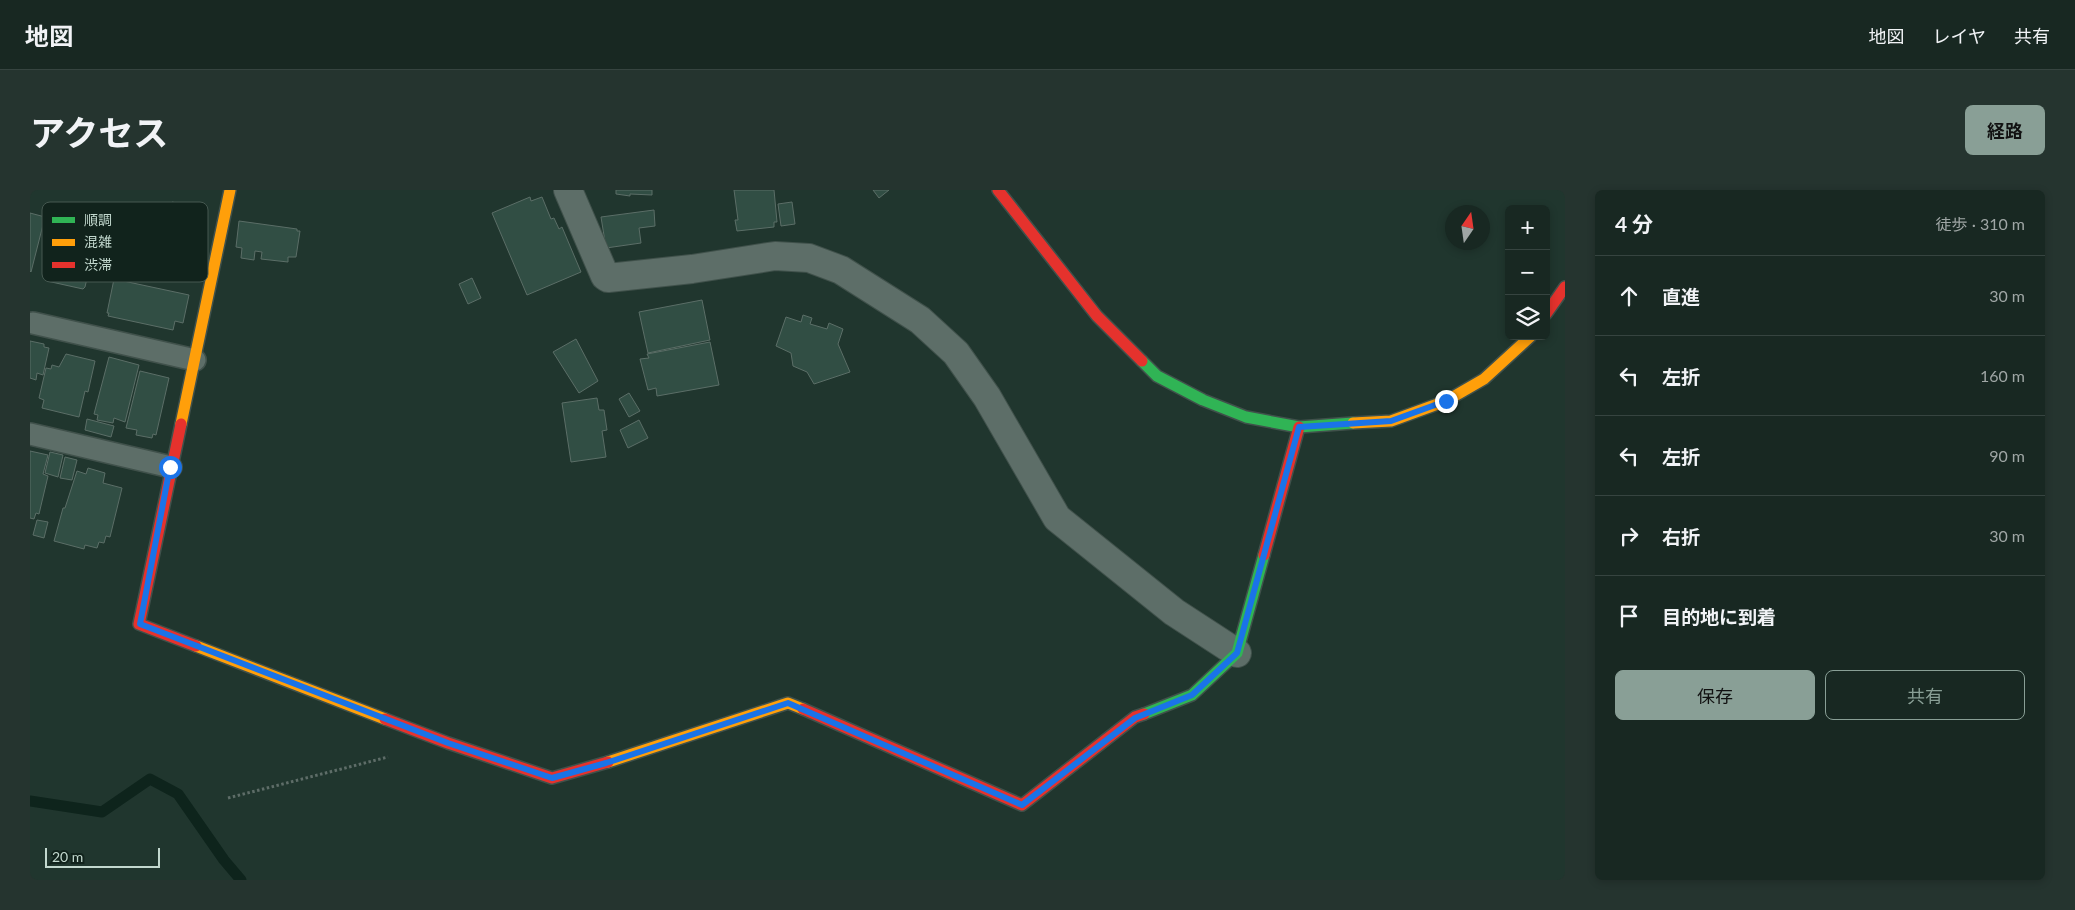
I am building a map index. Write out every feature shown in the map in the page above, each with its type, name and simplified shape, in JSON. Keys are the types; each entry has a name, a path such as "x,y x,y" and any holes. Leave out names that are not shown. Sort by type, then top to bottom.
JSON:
{"street":[{"path":"230,190 195,360 170,467 140,624 448,743 552,778 606,763 788,703 1022,805 1135,718 1192,695 1237,653 1299,427"},
{"path":"568,190 605,276 608,278 793,255 808,258 841,270 920,320 956,353 987,397 1058,518 1174,612 1237,653"},
{"path":"998,190 1097,316 1156,376 1203,400 1246,417 1299,427 1391,421 1446,401 1484,379 1526,340"},
{"path":"1550,308 1565,287"}],"lane":[{"path":"33,323 195,360"},
{"path":"30,434 170,467"}],"path":[{"path":"228,798 388,758"}],"building":[{"path":"616,190 652,190 652,195 630,194 630,196 616,194"},
{"path":"734,190 774,190 777,222 774,222 774,227 737,231 735,220 738,220"},
{"path":"873,190 889,190 879,198"},
{"path":"530,197 531,201 542,197 551,219 554,218 559,229 562,227 581,272 527,295 492,213"},
{"path":"792,202 795,224 781,226 778,204"},
{"path":"654,210 655,226 639,228 641,243 606,248 601,217"},
{"path":"30,213 42,216 42,229 30,271"},
{"path":"239,221 297,229 297,231 300,231 296,257 288,257 288,262 261,259 262,252 255,251 254,260 241,258 242,248 236,247"},
{"path":"472,278 481,298 468,304 459,284"},
{"path":"52,282 86,282 83,289"},
{"path":"113,282 128,282 189,295 183,323 175,321 173,330 108,316 109,313 107,313"},
{"path":"702,300 710,340 648,353 639,312"},
{"path":"803,315 812,318 810,324 827,329 829,323 843,329 838,344 850,372 814,384 807,372 793,366 791,353 776,346 786,317 801,322"},
{"path":"576,339 598,381 579,393 553,352"},
{"path":"30,341 44,344 44,347 49,348 43,375 37,373 36,380 30,378"},
{"path":"710,342 719,385 657,396 656,388 648,390 640,359 649,358 647,354"},
{"path":"66,354 95,361 88,392 85,391 79,417 42,408 44,400 39,398 46,368 51,369 52,365 59,367"},
{"path":"109,357 139,365 125,422 114,418 113,423 97,420 98,415 94,414"},
{"path":"140,371 169,378 156,435 153,434 152,438 136,435 137,430 126,428"},
{"path":"629,393 640,411 629,417 619,399"},
{"path":"597,398 599,410 604,410 607,430 602,431 606,457 571,462 562,403"},
{"path":"87,419 114,426 111,437 85,430"},
{"path":"639,420 648,438 628,448 620,430"},
{"path":"30,451 48,455 43,474 48,476 39,514 36,513 34,519 30,518"},
{"path":"50,452 63,455 58,477 45,473"},
{"path":"65,457 77,460 72,480 60,478"},
{"path":"88,468 105,473 103,483 122,488 110,537 106,536 104,543 99,542 97,548 85,545 84,549 54,541 63,508 65,508 77,471 86,474"},
{"path":"37,520 48,522 44,538 33,535"}],"waterway":[{"path":"30,801 102,812 150,779 178,794 224,860 241,880"}],"traffic: fast":[{"path":"1142,361 1157,376 1203,400 1246,417 1299,427 1353,423"},
{"path":"1144,714 1192,695 1237,653 1264,555"}],"traffic: slow":[{"path":"181,424 230,190"},
{"path":"1353,423 1391,421 1446,401 1484,379 1527,340"},
{"path":"196,646 385,719"},
{"path":"608,762 788,703 803,709"}],"traffic: jam":[{"path":"998,190 1097,316 1142,361"},
{"path":"1550,308 1565,287"},
{"path":"181,424 139,624 196,646"},
{"path":"1264,555 1299,427"},
{"path":"803,709 1022,805 1135,717 1144,714"},
{"path":"385,719 448,743 552,778 608,762"}],"route":[{"path":"170,467 140,624 448,743 552,778 606,763 788,703 1022,805 1135,718 1192,695 1237,653 1299,427 1391,421 1446,401"}]}
